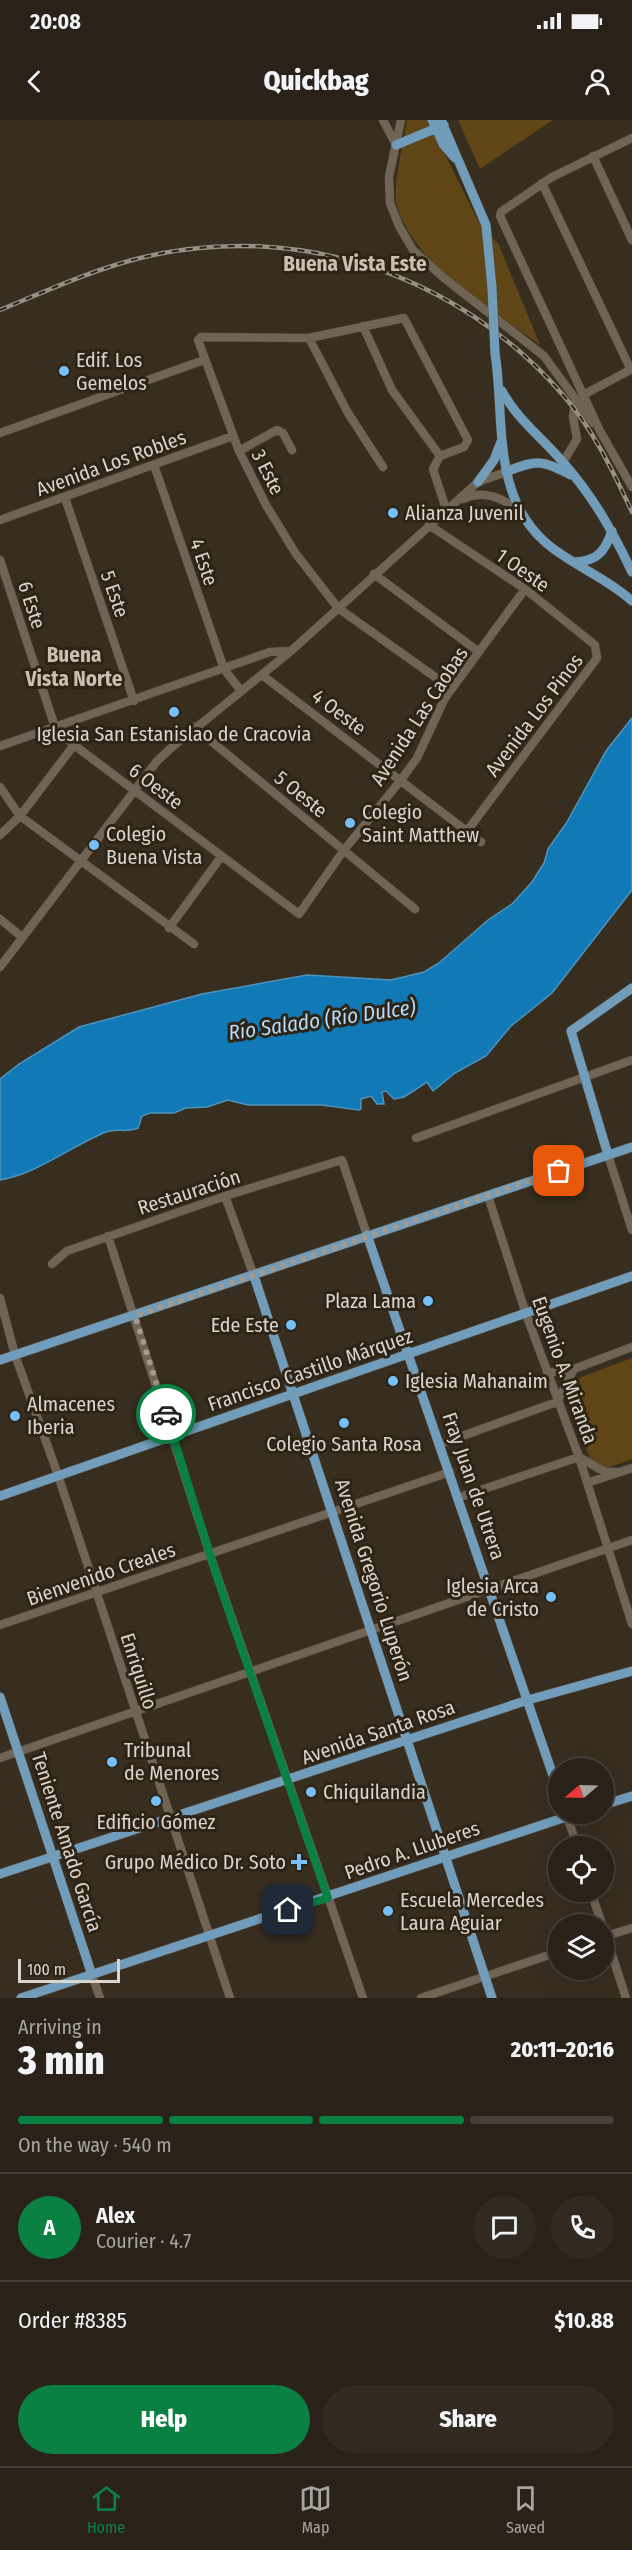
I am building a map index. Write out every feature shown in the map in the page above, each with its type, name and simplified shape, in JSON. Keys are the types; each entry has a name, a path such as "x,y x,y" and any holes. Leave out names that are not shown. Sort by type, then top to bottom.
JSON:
{"main road":[{"path":"396,145 438,124"},
{"path":"438,124 443,144 457,159"},
{"path":"438,124 457,159 486,225 495,353 500,386 502,440 506,472 520,511 544,541 632,601"},
{"path":"418,136 443,144"},
{"path":"500,386 513,410 589,493 612,531 632,572"},
{"path":"478,482 494,460 502,440"},
{"path":"506,472 530,462 540,461 573,477"},
{"path":"575,562 589,561 599,556 612,531"},
{"path":"608,1155 582,1078 572,1039 573,1029 632,988"},
{"path":"0,1360 632,1147"},
{"name":"Fray Juan de Utrera","path":"367,1235 460,1497 548,1760"},
{"name":"Avenida Gregorio Luperón","path":"254,1276 492,1998"},
{"name":"Francisco Castillo Márquez","path":"0,1496 632,1276"},
{"name":"Avenida Santa Rosa","path":"0,1874 170,1817 290,1781 528,1700 632,1671"},
{"name":"Teniente Amado García","path":"0,1697 92,1975"},
{"path":"614,1802 632,1796"},
{"name":"Pedro A. Lluberes","path":"21,1998 210,1934 328,1898 548,1821"}],"street":[{"path":"383,120 396,145"},
{"path":"400,120 390,177 390,203 399,226 414,250 444,278 544,356 575,401 600,431"},
{"path":"632,138 542,183 501,212 500,216 600,431 632,487"},
{"path":"593,156 632,240"},
{"path":"542,183 632,370 583,396"},
{"path":"383,467 348,413 309,338 399,317 407,321 468,440 464,447 440,456 434,469 434,478 450,506"},
{"path":"363,326 392,390 440,456"},
{"name":"3 Este","path":"309,338 201,337 198,343 239,450 266,505 296,554 338,608 452,689"},
{"path":"0,433 204,360"},
{"path":"563,462 577,439 573,417 575,401"},
{"path":"239,450 277,429 283,433 292,450"},
{"name":"Avenida Los Robles","path":"0,520 233,436"},
{"name":"4 Este","path":"154,465 224,669 241,691"},
{"path":"0,967 3,958 82,862 157,761 194,727 291,651 478,482 506,472"},
{"path":"450,506 472,495 486,495 498,496 520,511"},
{"name":"5 Este","path":"65,498 134,701"},
{"name":"1 Oeste","path":"429,525 525,590 595,645"},
{"name":"6 Este","path":"0,560 55,728"},
{"path":"374,574 479,652"},
{"name":"Avenida Las Caobas","path":"295,914 302,913 344,850 417,758 452,689 525,590"},
{"name":"Avenida Los Pinos","path":"467,831 597,658 595,645"},
{"path":"0,746 270,652 291,651"},
{"name":"4 Oeste","path":"262,675 481,842"},
{"name":"5 Oeste","path":"194,727 416,909"},
{"name":"6 Oeste","path":"55,728 74,746 295,914"},
{"path":"0,835 20,816 74,746"},
{"path":"0,787 20,816 194,944"},
{"path":"170,928 221,857"},
{"path":"0,919 22,937"},
{"path":"416,1138 632,1060"},
{"path":"608,1155 632,1230"},
{"name":"Restauración","path":"52,1264 67,1251 108,1236 225,1196 342,1160"},
{"name":"Fray Juan de Utrera","path":"342,1160 367,1235"},
{"path":"225,1196 254,1276"},
{"name":"Eugenio A. Miranda","path":"488,1196 526,1314 579,1457 632,1624"},
{"path":"108,1236 249,1673 290,1781 363,1998"},
{"name":"Enriquillo","path":"0,1298 15,1355 58,1475 230,1998"},
{"path":"547,1373 574,1369 632,1347"},
{"path":"440,1444 557,1402 574,1369"},
{"path":"460,1497 579,1457 605,1472 621,1472"},
{"path":"587,1483 632,1468"},
{"name":"Bienvenido Creales","path":"0,1625 450,1472"},
{"path":"0,1758 632,1540"},
{"path":"614,1933 632,1928"},
{"path":"421,1998 548,1955"},
{"path":"614,1964 626,1998"},
{"name":"Teniente Amado García","path":"92,1975 100,1998"}],"shaded area":[{"path":"407,120 428,120 478,221 499,245 540,345 477,300 435,265 418,245 405,224 395,195"},
{"path":"458,120 553,120 480,169"},
{"path":"632,1358 632,1459 604,1469 591,1461 566,1391 576,1379"}],"water":[{"name":"Río Salado (Río Dulce)","path":"632,718 632,890 552,993 511,1026 486,1056 455,1073 433,1091 427,1082 404,1097 394,1099 386,1091 382,1092 384,1104 377,1104 371,1096 361,1099 359,1110 322,1105 248,1105 228,1100 207,1107 186,1108 174,1113 150,1113 142,1116 138,1128 106,1132 28,1172 0,1180 0,1079 19,1064 79,1027 202,994 307,975 391,980 424,972 439,963 488,920 512,904 532,882 544,863 548,849 567,822 606,751"}],"railway":[{"path":"0,310 69,281 122,263 199,248 258,246 315,253 371,267 424,288 475,317 521,353 563,395 584,422 610,466 632,512"}],"way so far":[{"path":"166,1414 135,1316 559,1171"}],"place":[{"name":"Edif. Los Gemelos","path":"64,371"},
{"name":"Alianza Juvenil","path":"393,513"},
{"name":"Iglesia San Estanislao de Cracovia","path":"174,712"},
{"name":"Colegio Saint Matthew","path":"350,823"},
{"name":"Colegio Buena Vista","path":"94,845"},
{"name":"Plaza Lama","path":"428,1301"},
{"name":"Ede Este","path":"291,1325"},
{"name":"Iglesia Mahanaim","path":"393,1381"},
{"name":"Almacenes Iberia","path":"15,1416"},
{"name":"Colegio Santa Rosa","path":"344,1423"},
{"name":"Iglesia Arca de Cristo","path":"551,1597"},
{"name":"Tribunal de Menores","path":"112,1762"},
{"name":"Chiquilandia","path":"311,1792"},
{"name":"Edificio Gómez","path":"156,1801"},
{"name":"Grupo Médico Dr. Soto","path":"299,1862"},
{"name":"Escuela Mercedes Laura Aguiar","path":"388,1911"}],"district":[{"name":"Buena Vista Este","path":"355,264"},
{"name":"Buena Vista Norte","path":"74,667"}],"route":[{"path":"166,1414 249,1673 290,1781 328,1898 288,1910"}]}
